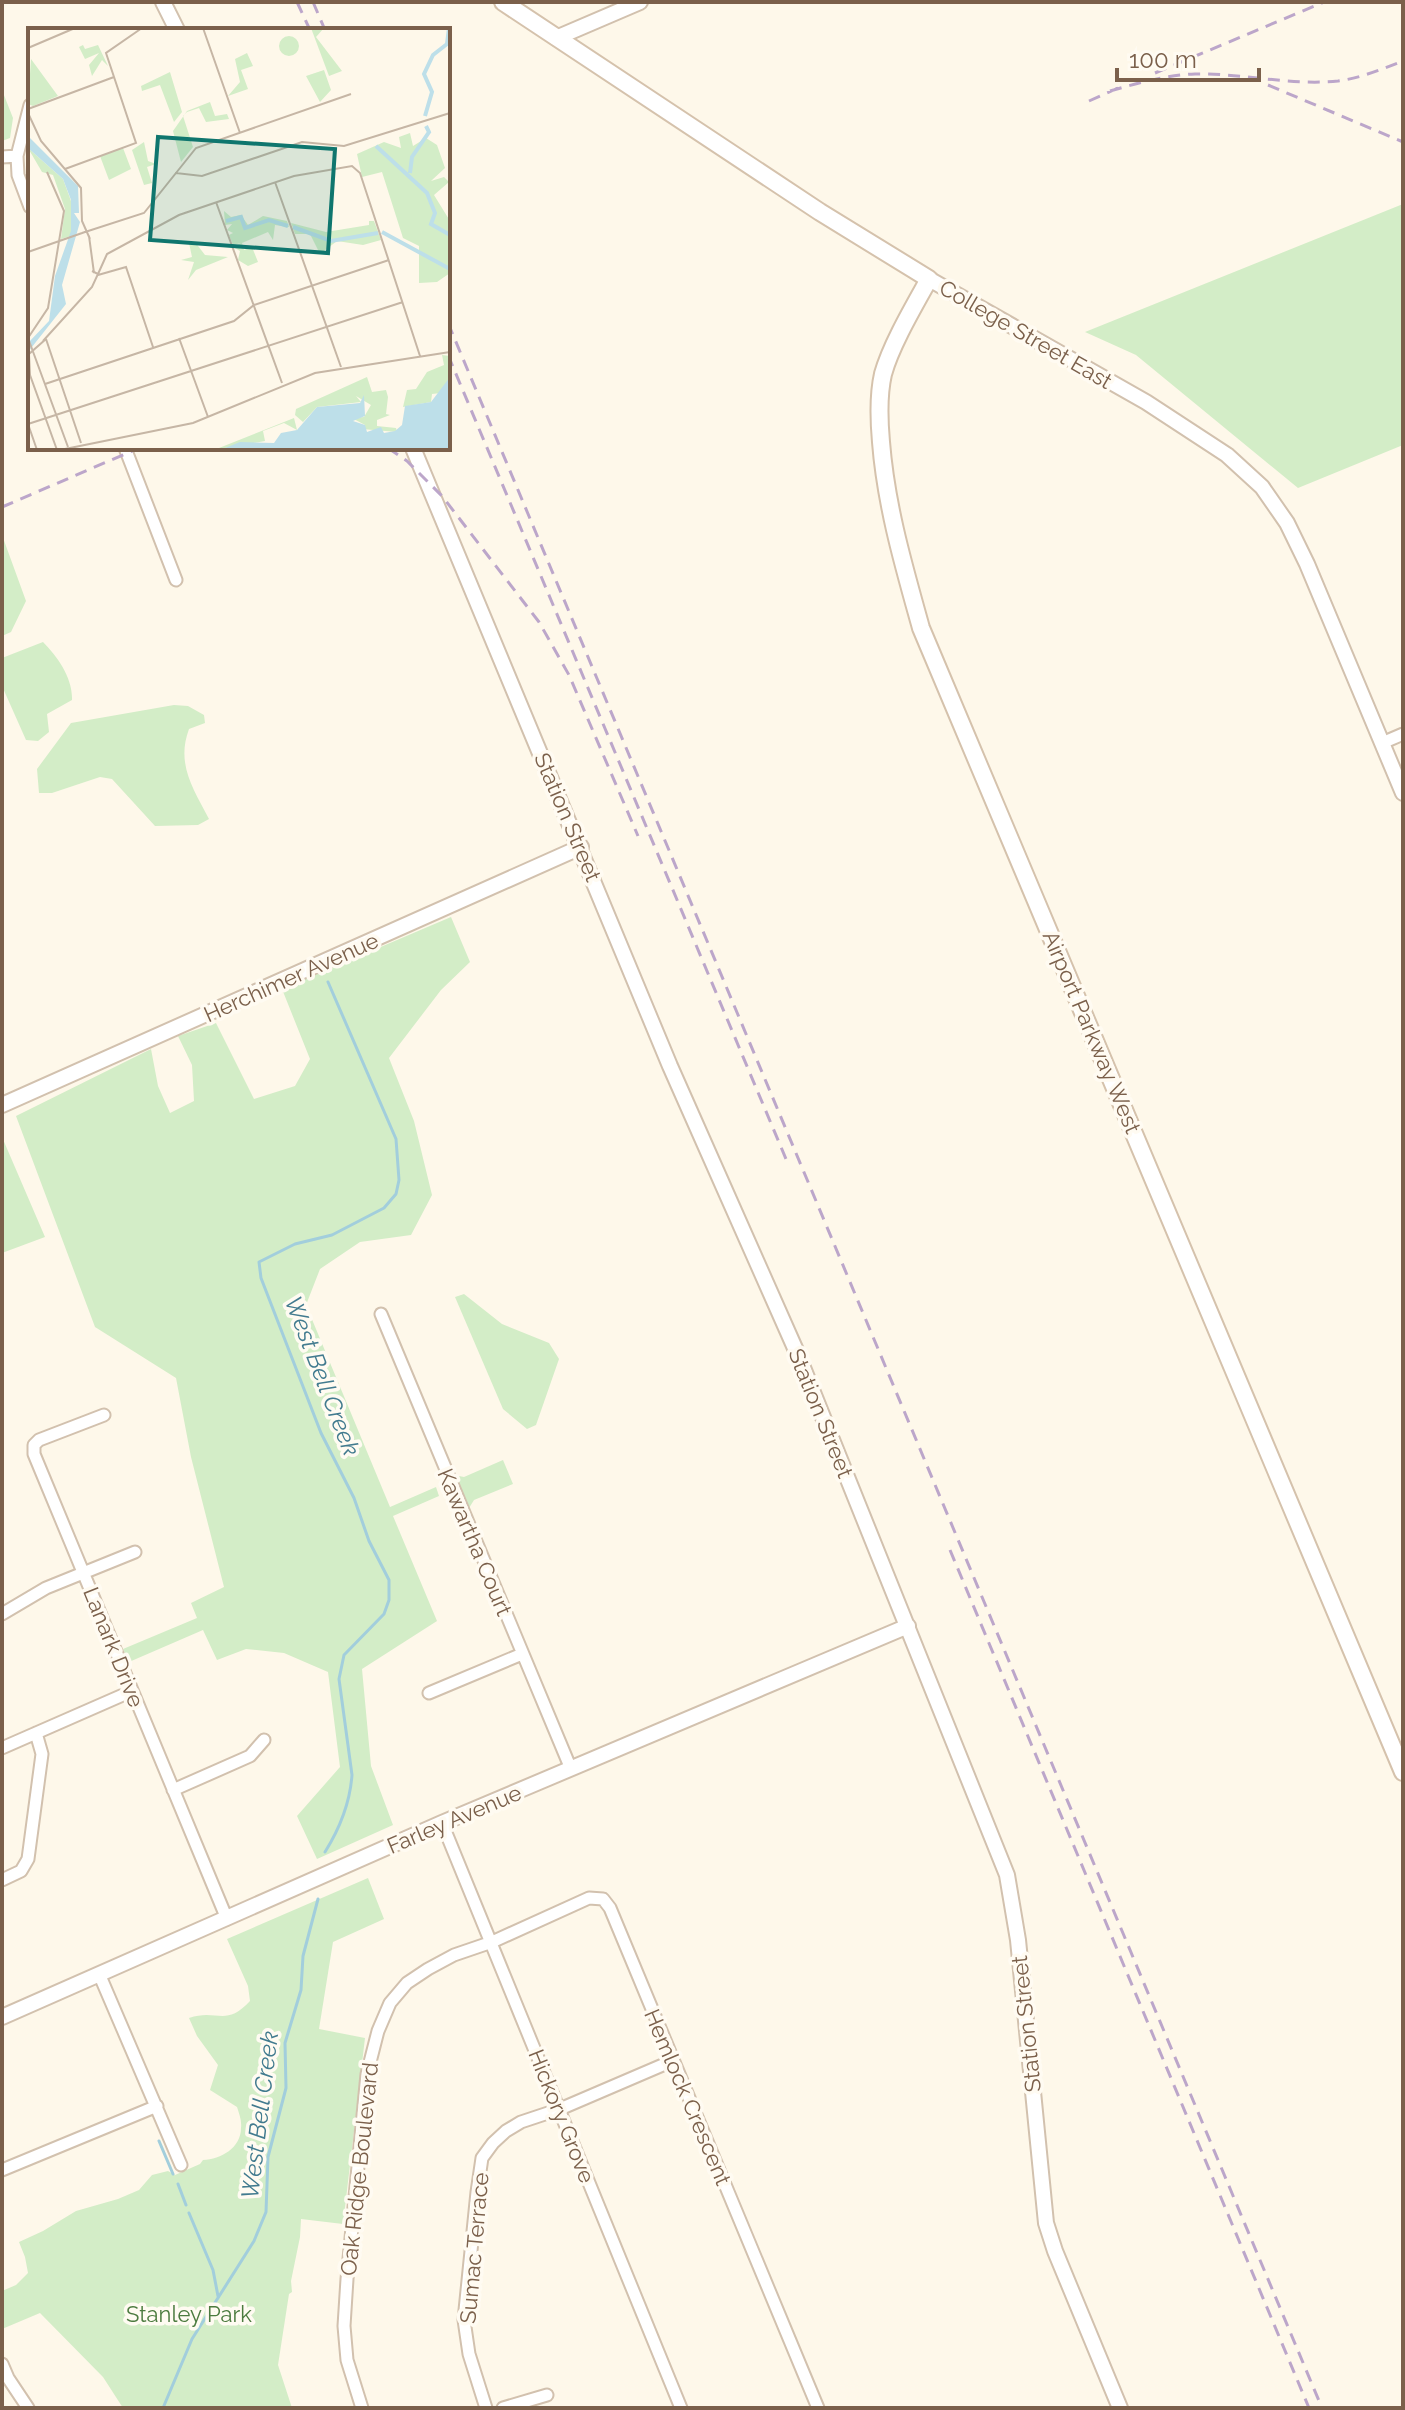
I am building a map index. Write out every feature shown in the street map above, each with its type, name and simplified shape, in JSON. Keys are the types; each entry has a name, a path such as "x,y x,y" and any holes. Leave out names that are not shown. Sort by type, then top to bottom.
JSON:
{"main road":[{"name":"College Street East","path":"503,2 820,212 929,279"},
{"name":"Airport Parkway West","path":"929,279 909,314 883,374 879,415 893,529 921,628 1403,1772"}],"street":[{"path":"163,2 173,28"},
{"path":"556,38 640,2"},
{"path":"28,113 17,156 18,175 28,202"},
{"path":"2,157 17,156"},
{"name":"College Street East","path":"929,279 1146,402 1227,455 1262,487 1287,523 1307,564 1403,793"},
{"path":"126,450 176,580"},
{"name":"Station Street","path":"414,450 670,1066 798,1355 1007,1875 1018,1940 1046,2223 1120,2408"},
{"path":"1382,743 1403,734"},
{"name":"Herchimer Avenue","path":"2,1105 581,847"},
{"name":"Kawartha Court","path":"381,1314 571,1769"},
{"name":"Lanark Drive","path":"104,1415 39,1440 34,1445 34,1454 227,1919"},
{"path":"2,1614 46,1588 135,1552"},
{"name":"Farley Avenue","path":"2,2017 442,1823 908,1626"},
{"path":"429,1693 522,1654"},
{"path":"2,1748 132,1691"},
{"path":"2,1880 21,1871 28,1859 42,1754 36,1733"},
{"path":"173,1790 250,1756 264,1740"},
{"name":"Hickory Grove","path":"442,1823 681,2408"},
{"name":"Hemlock Crescent","path":"492,1942 589,1898 603,1899 610,1908 818,2408"},
{"name":"Oak Ridge Boulevard","path":"362,2408 347,2360 344,2326 367,2074 378,2031 390,2003 407,1983 454,1955 492,1942"},
{"path":"100,1976 181,2165"},
{"name":"Sumac Terrace","path":"486,2408 469,2354 464,2320 482,2158 506,2131 521,2122 560,2109 672,2061"},
{"path":"2,2170 157,2106"},
{"path":"2,2364 5,2380 28,2408"},
{"path":"503,2408 547,2395"}],"green space":[{"path":"2,90 13,118 10,138 2,141"},
{"path":"1403,204 1403,445 1298,488 1136,355 1085,332"},
{"path":"2,535 26,601 11,632 2,636"},
{"path":"43,642 63,668 70,684 72,700 47,714 49,732 38,741 26,740 2,686 2,658"},
{"path":"174,705 188,706 204,715 205,723 189,729 184,753 188,776 209,819 198,825 155,826 112,779 100,777 52,793 39,793 37,769 71,723"},
{"path":"451,917 470,962 441,990 389,1058 414,1121 432,1195 411,1235 360,1242 320,1269 306,1305 390,1507 436,1487 439,1496 393,1516 437,1621 362,1669 371,1766 393,1825 317,1859 297,1816 340,1767 328,1672 284,1653 246,1649 217,1660 203,1630 129,1662 123,1649 197,1618 191,1603 224,1587 191,1457 176,1378 95,1327 16,1116 151,1049 158,1086 170,1113 194,1101 192,1065 178,1036 216,1023 254,1099 295,1086 310,1059 282,989"},
{"path":"2,1137 45,1237 2,1253"},
{"path":"464,1294 502,1324 549,1343 559,1359 536,1425 527,1429 503,1409 455,1297"},
{"path":"503,1460 513,1484 474,1500 469,1508 454,1475 464,1477"},
{"name":"Stanley Park","path":"368,1878 384,1919 333,1942 319,2029 365,2038 343,2224 301,2219 292,2292 289,2294 278,2365 292,2408 123,2408 103,2377 40,2313 2,2329 2,2291 16,2285 28,2273 19,2242 76,2211 139,2190 152,2175 168,2171 175,2175 203,2160 223,2155 234,2147 241,2128 237,2107 210,2090 218,2065 197,2036 189,2018 227,2016 250,2001 248,1986 227,1939"}],"waterway":[{"name":"West Bell Creek","path":"325,1852 343,1815 352,1775 339,1679 344,1655 384,1614 389,1600 389,1580 369,1541 354,1498 321,1433 261,1278 259,1262 295,1244 332,1235 384,1208 396,1194 399,1180 396,1139 328,982"},
{"name":"West Bell Creek","path":"163,2408 192,2339 254,2241 266,2212 268,2157 286,2088 285,2043 301,1990 303,1956 318,1899"},
{"path":"159,2141 173,2174"},
{"path":"178,2184 186,2205"},
{"path":"189,2213 213,2270 218,2296"}],"railway":[{"path":"297,2 309,28"},
{"path":"313,2 324,28"},
{"path":"1155,73 1324,2"},
{"path":"1110,91 1142,82 1195,74 1302,82 1338,81 1403,61"},
{"path":"1268,85 1403,142"},
{"path":"1089,101 1118,88"},
{"path":"450,328 1322,2408"},
{"path":"450,360 786,1159"},
{"path":"2,507 134,450"},
{"path":"391,450 407,461 442,496 539,622 569,675 638,836"},
{"path":"950,1550 1309,2408"}]}
